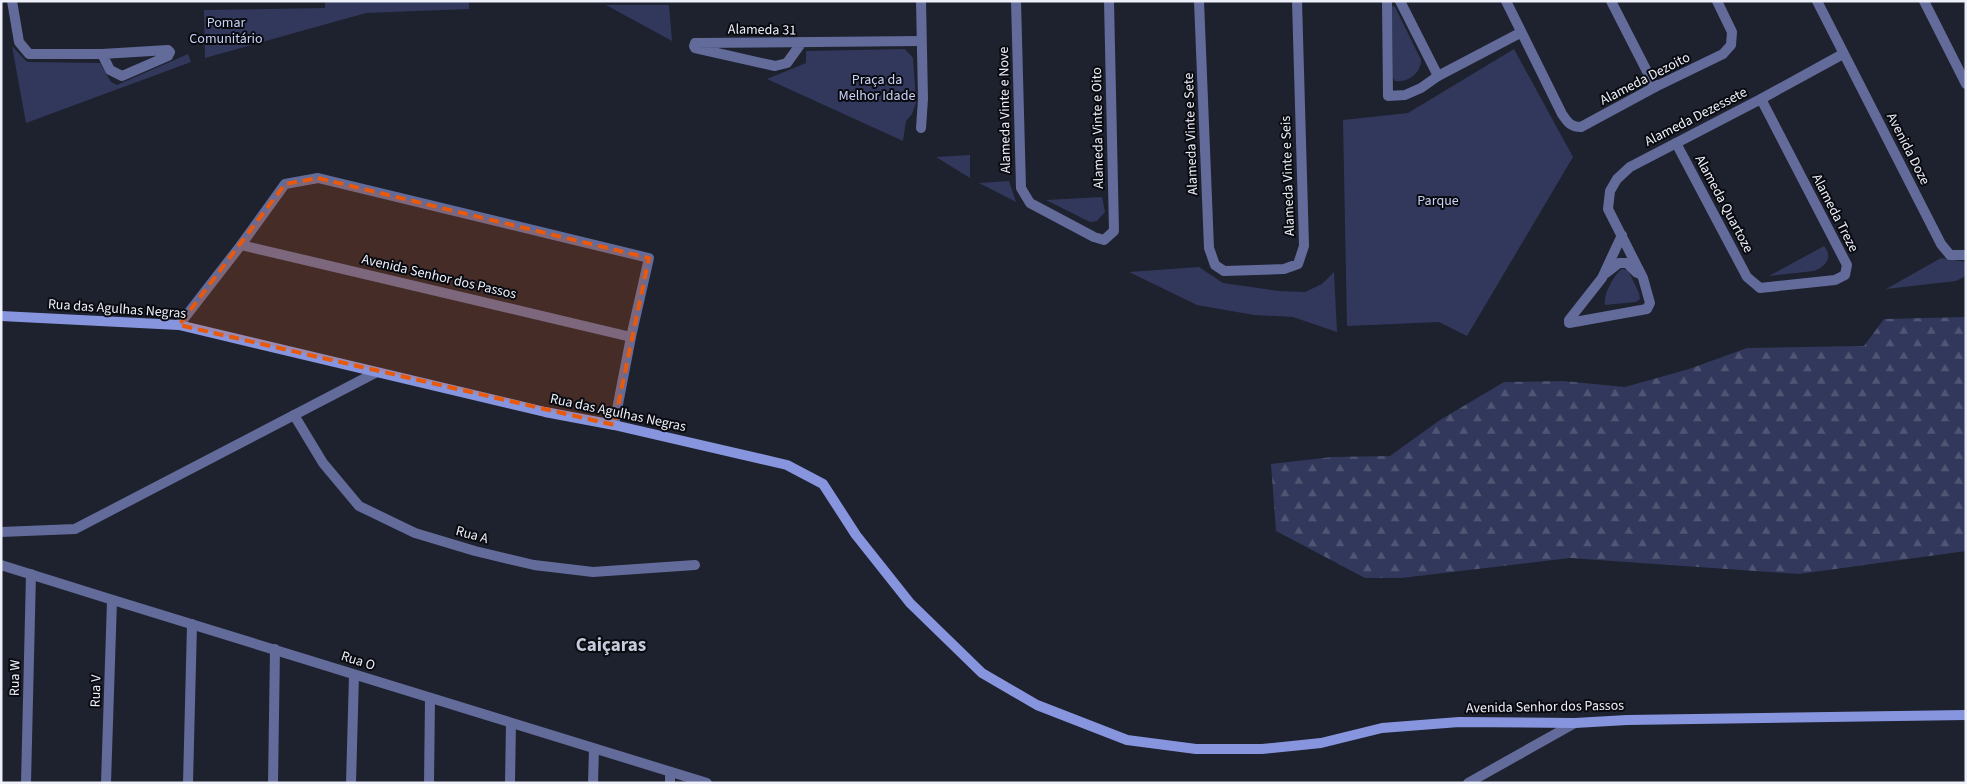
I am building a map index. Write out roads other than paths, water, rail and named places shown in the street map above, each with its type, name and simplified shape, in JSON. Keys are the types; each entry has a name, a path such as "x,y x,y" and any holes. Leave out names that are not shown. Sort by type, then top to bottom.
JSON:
{"street":[{"path":"12,1 18,42 29,54 102,54 168,50 170,54 122,76 110,70 102,54"},
{"path":"921,1 923,99 921,128"},
{"name":"Alameda Vinte e Nove","path":"1016,1 1021,188 1030,203 1094,237"},
{"name":"Alameda Vinte e Oito","path":"1094,237 1104,240 1114,231 1109,1"},
{"name":"Alameda Vinte e Sete","path":"1199,1 1209,248 1216,265"},
{"name":"Alameda Vinte e Seis","path":"1216,265 1224,271 1284,269 1298,264 1304,246 1297,1"},
{"path":"1387,1 1388,96 1405,95 1422,88 1438,76 1520,33 1506,1"},
{"path":"1400,1 1438,76"},
{"path":"1611,1 1655,87"},
{"name":"Alameda Dezoito","path":"1520,33 1568,122 1574,127 1581,127 1655,87 1723,54 1731,45 1732,32 1717,1"},
{"name":"Avenida Doze","path":"1817,1 1941,244 1950,255 1966,255"},
{"path":"1924,1 1966,84"},
{"path":"802,42 921,41"},
{"name":"Alameda 31","path":"802,42 786,62 775,66 694,46 695,43 802,42"},
{"name":"Alameda Dezessete","path":"1602,278 1569,320 1569,323 1647,309 1650,302 1642,278 1608,209 1610,191 1617,179 1630,167 1762,99 1843,54"},
{"name":"Alameda Treze","path":"1747,277 1760,288 1834,280 1845,275 1846,265 1762,99"},
{"name":"Alameda Quartoze","path":"1676,143 1747,277"},
{"path":"179,325 285,184 318,178 649,258 614,425"},
{"path":"1602,278 1622,235"},
{"name":"Avenida Senhor dos Passos","path":"241,245 631,337"},
{"path":"1602,278 1619,263 1627,263 1642,278"},
{"name":"Rua das Agulhas Negras","path":"1,316 179,325 375,373 787,465 823,484 856,535 910,602 982,672 1037,706 1127,740"},
{"path":"1,532 75,529 375,373"},
{"name":"Rua A","path":"294,415 323,463 359,506 415,533 475,551 534,565 593,572 694,565"},
{"name":"Rua O","path":"1,565 112,601 275,649 430,699 707,783"},
{"name":"Rua W","path":"26,783 31,574"},
{"name":"Rua V","path":"106,783 112,601"},
{"path":"188,783 192,624"},
{"path":"272,783 275,649"},
{"path":"351,783 354,675"},
{"path":"429,783 430,699"},
{"name":"Avenida Senhor dos Passos","path":"1127,740 1196,749 1262,748 1321,743 1382,728 1459,722 1575,723 1627,720 1966,715"},
{"path":"510,783 511,723"},
{"path":"1468,783 1575,723"},
{"path":"593,783 594,749"},
{"path":"670,772 670,783"}],"district":[{"name":"Caiçaras","path":"611,645"}],"park label":[{"name":"Pomar Comunitário","path":"226,32"},
{"name":"Praça da Melhor Idade","path":"877,88"},
{"name":"Parque","path":"1438,201"}]}
